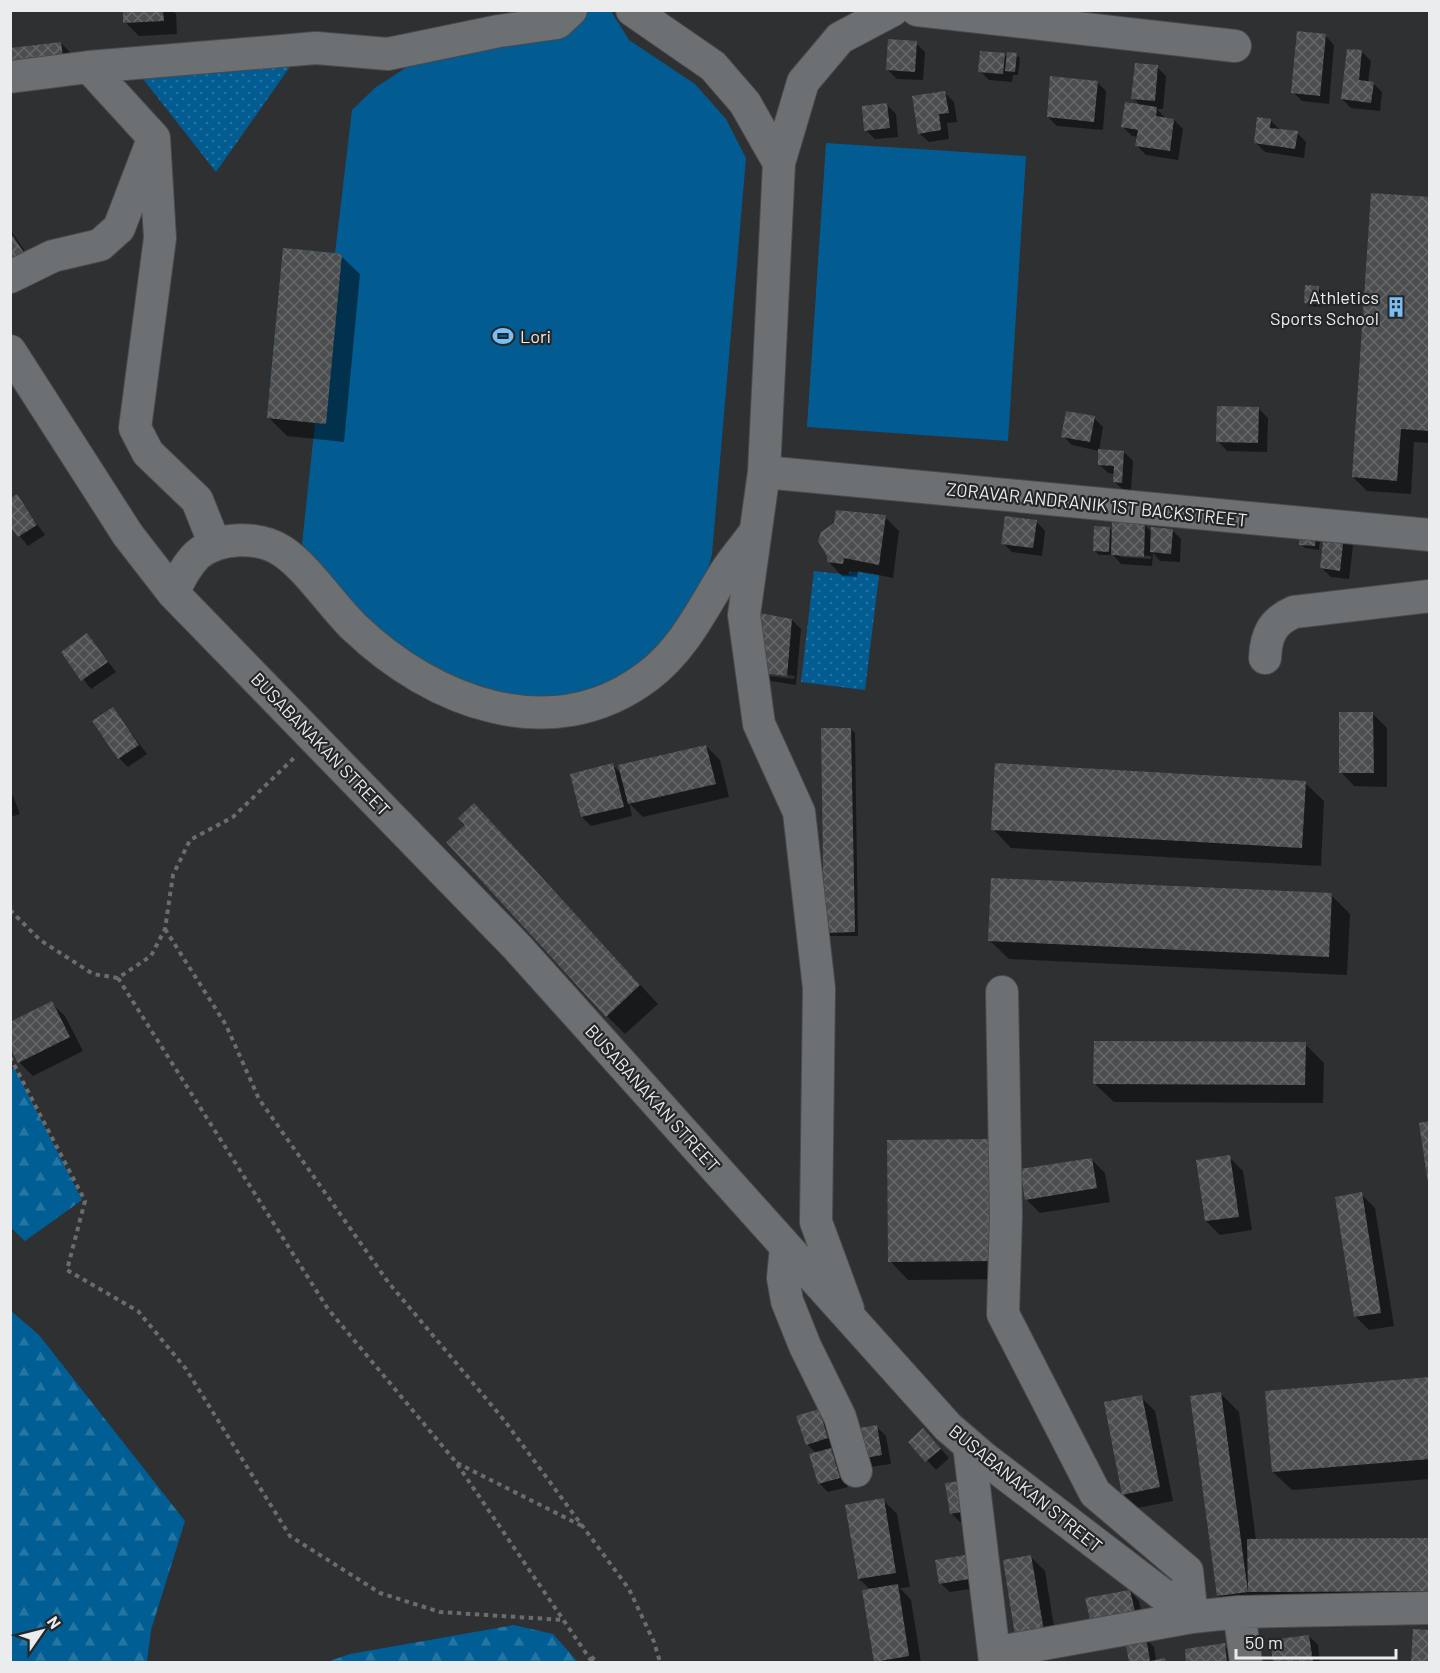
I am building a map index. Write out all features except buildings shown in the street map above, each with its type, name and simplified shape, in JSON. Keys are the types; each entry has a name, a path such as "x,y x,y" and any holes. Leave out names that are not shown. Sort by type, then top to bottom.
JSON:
{"street":[{"path":"10,77 88,67 316,48 388,54 499,31 556,23 571,10"},
{"path":"632,10 713,66 745,103 779,163"},
{"path":"852,1321 816,1222 819,988 800,812 759,724 744,615 764,472 779,163 803,82 840,38 893,10"},
{"path":"917,10 1235,46"},
{"path":"88,67 154,138 159,238 135,428 148,453 197,500 214,545"},
{"path":"10,277 53,256 100,245 119,228 154,138"},
{"name":"BUSABANAKAN STREET","path":"10,351 128,535 173,593 517,947 948,1427 1192,1617"},
{"name":"ZORAVAR ANDRANIK 1ST BACKSTREET","path":"764,472 1430,535"},
{"path":"173,593 183,571 198,554 214,545 237,541 259,541 283,551 354,626 390,657 466,699 515,712 559,712 611,698 648,676 678,648 728,569 756,532"},
{"path":"1265,657 1266,640 1278,619 1294,612 1430,596"},
{"path":"1002,992 1006,1216 1003,1314 1095,1493 1187,1571 1192,1617"},
{"path":"786,1247 783,1278 787,1301 805,1346 840,1417 856,1471"},
{"path":"969,1445 995,1658 1192,1617 1239,1612 1430,1608"},
{"path":"1239,1612 1246,1662"}],"path":[{"path":"10,910 40,940 93,974 118,978 151,956 165,929 174,875 190,840 233,817 315,738"},
{"path":"165,929 226,1025 259,1099 388,1282 504,1420 629,1589 654,1642 660,1662"},
{"path":"118,978 328,1309 455,1461 591,1660 598,1662"},
{"path":"10,1057 84,1201 67,1270 138,1311 186,1369 290,1536 380,1593 430,1609 440,1612 564,1620"},
{"path":"455,1461 582,1526"}],"shaded area":[{"name":"Lori","path":"584,11 611,11 629,40 695,84 726,119 746,158 712,554 704,582 693,604 678,625 635,670 609,685 583,695 555,699 527,698 469,683 411,658 382,638 356,613 302,544 315,423 267,418 283,248 335,253 352,110 376,87 407,67 447,51"},
{"path":"294,61 216,172 140,75"},
{"path":"826,143 1026,156 1008,441 807,427"},
{"path":"814,571 849,575 849,571 879,575 865,690 801,682"}],"green space":[{"path":"11,1069 15,1069 82,1200 25,1241 11,1228"},
{"path":"10,1310 39,1335 185,1521 151,1630 147,1662 11,1662"},
{"path":"514,1625 553,1634 578,1662 327,1662 350,1654"}],"place":[{"name":"Athletics Sports School","path":"1396,307"},
{"name":"Lori","path":"503,336"}]}
